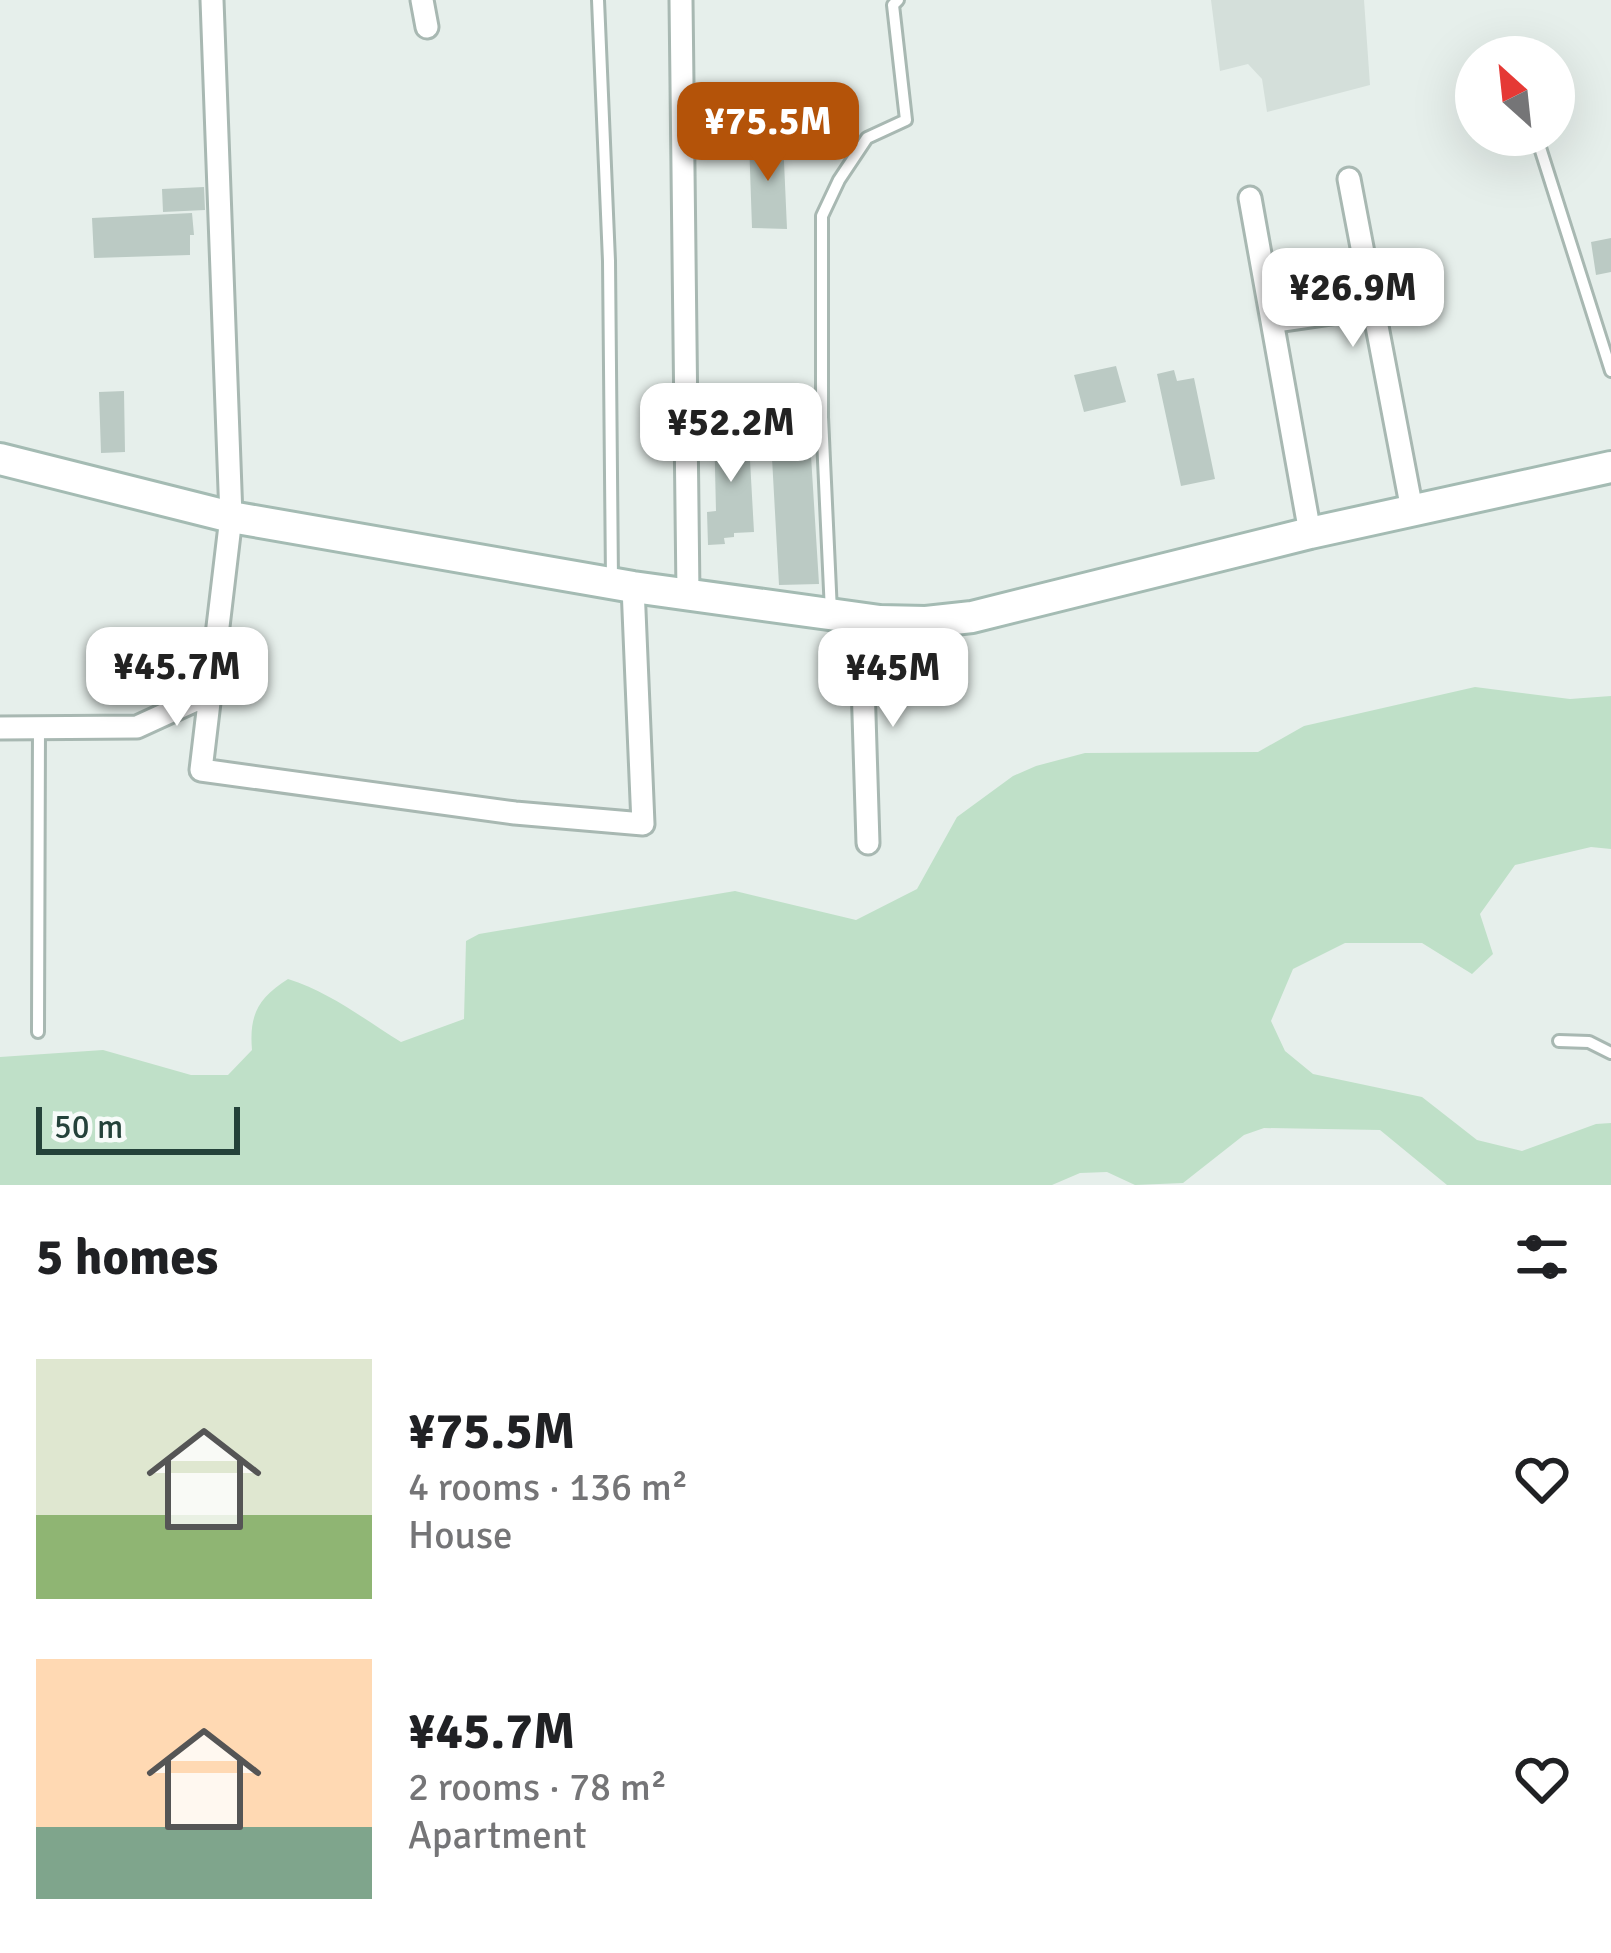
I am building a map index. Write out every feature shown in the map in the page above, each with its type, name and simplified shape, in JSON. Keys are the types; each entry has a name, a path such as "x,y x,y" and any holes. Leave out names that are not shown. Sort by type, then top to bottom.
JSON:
{"street":[{"path":"212,0 231,517 201,770 515,813 643,824 623,585"},
{"path":"422,0 427,27"},
{"path":"681,0 688,594"},
{"path":"1349,179 1412,510"},
{"path":"1250,198 1310,533"},
{"path":"0,459 231,517 623,585 846,617 926,622 972,616 1611,466"},
{"path":"846,617 868,843"},
{"path":"0,728 136,728 209,694"}],"lane":[{"path":"598,0 623,585"},
{"path":"846,617 821,417 822,216 867,139 906,120 893,5 898,0"},
{"path":"1543,156 1611,371"},
{"path":"1273,327 1375,312"},
{"path":"38,1032 39,728"},
{"path":"1559,1041 1589,1042 1611,1053"}],"shaded area":[{"path":"1211,0 1364,0 1370,85 1267,112 1262,79 1248,64 1220,71"}],"green space":[{"path":"1475,687 1570,699 1611,696 1611,849 1591,847 1515,865 1480,914 1493,954 1472,974 1422,943 1345,943 1293,969 1271,1021 1285,1051 1313,1074 1422,1097 1477,1140 1522,1151 1611,1123 1611,1185 1447,1185 1380,1130 1264,1128 1244,1135 1183,1183 1135,1185 1107,1172 1080,1173 1052,1185 0,1185 0,1057 103,1050 191,1075 228,1075 252,1050 258,1008 288,979 333,999 401,1042 464,1019 466,941 479,934 735,891 856,920 917,889 957,817 1013,776 1036,766 1085,753 1258,752 1304,726"}],"building":[{"path":"783,139 787,229 752,228 749,140"},
{"path":"204,187 205,210 163,212 162,189"},
{"path":"192,213 190,255 94,258 92,218"},
{"path":"1611,238 1611,272 1596,275 1591,242"},
{"path":"1116,366 1126,402 1084,412 1074,375"},
{"path":"1174,370 1177,381 1194,378 1215,479 1181,486 1157,374"},
{"path":"124,391 125,452 101,453 99,392"},
{"path":"748,424 754,532 734,533 724,538 725,544 708,545 707,512 716,511 714,426"},
{"path":"811,456 819,584 779,585 772,458"}]}
